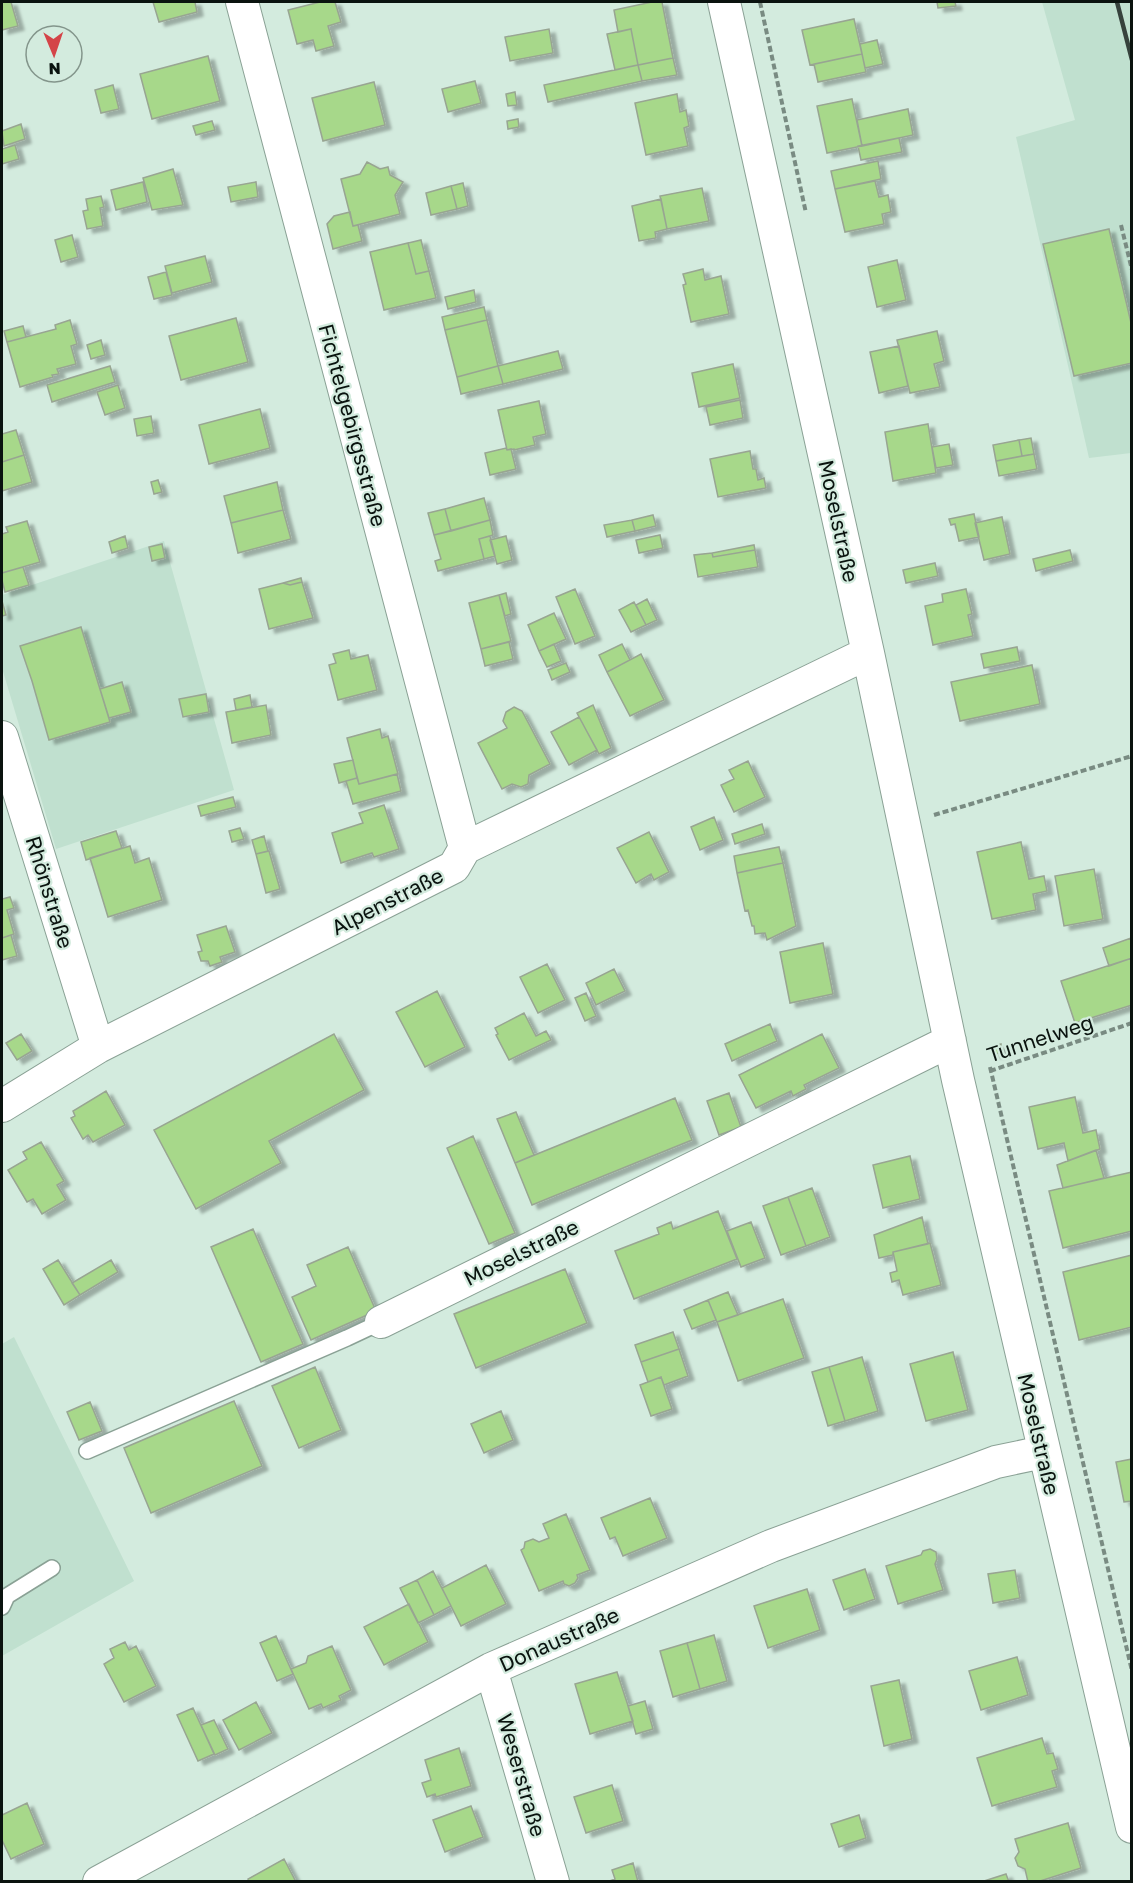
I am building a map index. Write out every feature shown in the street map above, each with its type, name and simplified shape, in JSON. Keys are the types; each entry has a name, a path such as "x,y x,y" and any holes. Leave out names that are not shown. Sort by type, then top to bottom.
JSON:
{"street":[{"name":"Fichtelgebirgsstraße","path":"242,2 465,848"},
{"name":"Moselstraße","path":"724,2 868,653 958,1080 1131,1827"},
{"name":"Alpenstraße","path":"2,1106 98,1047 454,867 465,848 868,653"},
{"name":"Rhönstraße","path":"2,737 98,1047"},
{"name":"Moselstraße","path":"381,1322 950,1041"},
{"name":"Donaustraße","path":"99,1881 491,1669 771,1546 996,1462 1043,1452"},
{"name":"Weserstraße","path":"491,1669 552,1881"}],"lane":[{"name":"Moselstraße","path":"87,1452 381,1322"},
{"path":"2,1607 7,1596 52,1568"}],"path":[{"path":"760,2 808,222"},
{"path":"1121,225 1131,270"},
{"path":"904,824 1131,756"},
{"path":"933,803 936,815"},
{"name":"Tunnelweg","path":"958,1080 1131,1023"},
{"path":"989,1059 1131,1671"}],"shaded area":[{"path":"1042,2 1131,2 1131,453 1089,458 1016,137 1075,120"},
{"path":"164,541 234,790 56,849 2,668 2,595"},
{"path":"14,1337 134,1581 2,1656 2,1344"}],"building":[{"path":"2,2 11,2 18,26 2,30"},
{"path":"153,2 195,2 197,12 159,22"},
{"path":"320,2 335,2 341,22 328,26 334,46 316,51 313,40 297,44 288,10"},
{"path":"662,2 673,58 638,65 631,29 618,32 614,10"},
{"path":"937,2 955,2 956,6 938,8"},
{"path":"854,19 862,54 810,65 802,30"},
{"path":"549,29 553,53 510,61 505,37"},
{"path":"631,29 638,65 615,70 607,34"},
{"path":"877,40 883,64 865,68 860,44"},
{"path":"862,54 866,72 818,82 814,64"},
{"path":"208,56 220,101 152,119 140,74"},
{"path":"673,58 677,75 642,81 638,65"},
{"path":"638,65 642,81 548,102 544,85"},
{"path":"475,81 481,103 448,112 442,89"},
{"path":"374,82 385,125 323,141 312,98"},
{"path":"113,85 119,109 101,113 95,90"},
{"path":"515,92 517,105 508,106 506,94"},
{"path":"677,94 680,112 686,110 689,126 684,128 688,146 646,155 635,103"},
{"path":"852,99 862,146 827,153 817,106"},
{"path":"908,109 913,135 862,146 857,120"},
{"path":"518,119 519,127 508,129 507,121"},
{"path":"212,121 215,130 196,135 193,126"},
{"path":"21,124 25,139 4,146 2,131"},
{"path":"899,138 902,152 861,160 858,146"},
{"path":"15,145 19,159 2,164 2,149"},
{"path":"878,161 881,179 835,189 831,171"},
{"path":"367,162 380,169 388,167 390,175 403,182 395,195 400,214 353,226 341,179 360,174"},
{"path":"173,169 183,205 152,210 143,178"},
{"path":"875,181 879,197 888,195 891,212 882,214 884,224 845,232 835,189"},
{"path":"143,182 147,202 116,210 111,190"},
{"path":"256,182 258,197 231,202 228,187"},
{"path":"463,183 468,206 457,209 451,186"},
{"path":"451,186 457,209 431,215 426,193"},
{"path":"702,188 709,221 667,229 660,196"},
{"path":"101,196 104,207 100,208 103,226 87,229 83,211 88,210 86,199"},
{"path":"661,199 667,229 655,232 656,238 639,241 632,206"},
{"path":"350,212 353,226 358,225 362,241 333,249 327,224 334,216"},
{"path":"1109,229 1132,327 1132,363 1074,376 1043,244"},
{"path":"72,235 78,257 61,262 55,240"},
{"path":"421,240 429,271 416,274 408,243"},
{"path":"408,243 416,274 429,271 436,298 384,310 370,252"},
{"path":"205,256 212,282 172,293 165,266"},
{"path":"897,260 906,300 877,307 868,267"},
{"path":"703,269 705,280 721,276 729,314 691,322 683,285 686,284 683,274"},
{"path":"166,272 172,295 154,299 148,277"},
{"path":"474,290 476,302 448,309 445,297"},
{"path":"484,307 487,320 445,330 442,317"},
{"path":"236,318 248,362 181,380 169,336"},
{"path":"70,320 77,344 71,346 76,364 57,369 59,374 52,375 53,377 20,387 7,342 56,329 55,325"},
{"path":"487,320 498,366 457,377 445,330"},
{"path":"23,326 26,337 7,342 4,331"},
{"path":"937,331 944,361 934,364 940,387 910,393 897,340"},
{"path":"101,340 105,355 91,359 87,345"},
{"path":"899,346 908,386 879,393 870,352"},
{"path":"558,351 563,369 503,384 498,366"},
{"path":"733,364 740,398 699,407 692,373"},
{"path":"110,366 115,382 52,402 47,385"},
{"path":"498,366 503,384 461,394 457,377"},
{"path":"118,385 125,408 105,415 97,392"},
{"path":"740,400 743,418 710,425 706,407"},
{"path":"539,401 546,434 533,437 535,445 507,450 498,410"},
{"path":"260,409 270,448 209,464 199,425"},
{"path":"151,416 154,433 137,436 134,419"},
{"path":"928,424 936,473 893,481 885,432"},
{"path":"16,430 24,455 2,462 2,434"},
{"path":"1031,438 1034,454 1022,456 1019,440"},
{"path":"1019,440 1022,456 996,461 993,445"},
{"path":"949,444 953,465 936,468 932,447"},
{"path":"511,449 516,469 490,475 485,453"},
{"path":"750,451 753,469 756,469 758,480 764,478 766,488 718,497 710,459"},
{"path":"1034,454 1037,469 999,476 996,461"},
{"path":"24,455 32,482 2,491 2,462"},
{"path":"158,480 162,492 154,494 151,482"},
{"path":"277,482 283,510 231,523 224,496"},
{"path":"484,498 490,520 451,531 445,509"},
{"path":"445,509 451,531 434,535 428,513"},
{"path":"283,510 291,539 238,553 231,523"},
{"path":"974,514 979,537 959,541 955,524 951,525 949,519"},
{"path":"653,515 656,526 635,531 632,520"},
{"path":"1002,517 1010,554 984,560 975,523"},
{"path":"490,520 493,535 479,539 484,559 438,571 435,561 441,559 434,535"},
{"path":"632,520 635,531 607,537 604,525"},
{"path":"27,521 40,562 2,573 2,534 8,532 6,527"},
{"path":"660,535 663,548 639,553 636,540"},
{"path":"125,536 128,548 112,553 109,542"},
{"path":"490,536 495,556 484,559 479,539"},
{"path":"506,536 512,560 497,564 490,540"},
{"path":"162,544 165,558 152,561 149,547"},
{"path":"754,545 755,550 713,557 712,553"},
{"path":"755,550 758,567 698,577 694,555 712,553 713,557"},
{"path":"1070,550 1073,561 1036,571 1033,559"},
{"path":"935,563 938,576 906,583 903,570"},
{"path":"23,567 29,585 5,592 2,573"},
{"path":"301,578 302,582 290,585 283,583"},
{"path":"302,582 313,618 269,629 259,589 283,583 290,585"},
{"path":"575,589 595,636 575,644 556,597"},
{"path":"966,589 972,614 968,615 973,636 933,645 925,606 943,602 942,594"},
{"path":"506,593 511,614 505,616 499,595"},
{"path":"499,595 511,641 481,649 469,603"},
{"path":"647,599 657,620 646,625 636,605"},
{"path":"2,601 6,615 2,616"},
{"path":"634,602 646,625 631,632 619,610"},
{"path":"554,613 566,639 539,651 528,625"},
{"path":"81,627 110,722 49,740 20,646"},
{"path":"509,642 513,659 485,666 481,649"},
{"path":"554,644 561,661 547,667 539,651"},
{"path":"622,644 630,660 607,672 599,655"},
{"path":"1017,647 1020,661 984,668 981,654"},
{"path":"349,650 351,659 368,655 377,690 338,700 329,665 336,663 333,654"},
{"path":"641,654 664,700 630,716 607,672"},
{"path":"566,663 570,672 552,680 548,670"},
{"path":"1032,665 1040,704 960,721 951,682"},
{"path":"122,682 131,712 109,718 100,689"},
{"path":"206,694 209,712 183,717 179,699"},
{"path":"250,695 252,707 236,710 234,699"},
{"path":"266,705 271,735 232,743 226,712"},
{"path":"593,705 611,748 599,754 577,713"},
{"path":"514,707 522,711 550,764 529,775 528,784 521,787 512,784 502,789 478,743 507,728 503,721 506,712"},
{"path":"579,717 597,750 569,765 551,732"},
{"path":"380,729 382,738 388,736 398,774 359,784 347,738"},
{"path":"353,760 357,778 339,783 334,764"},
{"path":"748,761 765,797 734,812 721,785 734,779 729,770"},
{"path":"397,774 401,791 353,804 346,781 357,778 359,784"},
{"path":"233,797 236,807 201,816 198,806"},
{"path":"384,805 399,849 374,857 372,853 341,863 332,833 363,823 359,813"},
{"path":"714,817 723,840 700,850 691,827"},
{"path":"762,824 765,834 735,844 732,834"},
{"path":"240,828 244,839 232,842 229,831"},
{"path":"116,831 122,848 86,860 81,842"},
{"path":"649,832 669,872 654,880 651,874 636,883 617,848"},
{"path":"264,836 268,851 256,854 252,840"},
{"path":"1021,842 1029,879 1044,876 1047,891 1033,894 1036,910 992,919 977,852"},
{"path":"130,846 135,863 149,858 162,900 108,917 90,858"},
{"path":"779,847 783,863 737,873 734,856"},
{"path":"269,851 280,889 266,893 256,854"},
{"path":"783,863 796,926 767,940 765,933 755,934 748,910 745,911 737,873"},
{"path":"1094,869 1103,919 1064,926 1055,876"},
{"path":"10,897 14,908 7,910 14,934 2,938 2,899"},
{"path":"226,926 235,952 220,957 222,962 210,966 208,961 201,961 198,952 202,951 197,935"},
{"path":"11,935 17,956 2,960 2,938"},
{"path":"1131,938 1132,958 1109,966 1103,948"},
{"path":"823,943 833,994 790,1003 780,952"},
{"path":"1132,958 1132,1005 1075,1023 1061,981"},
{"path":"547,964 565,1000 538,1013 520,977"},
{"path":"614,969 625,991 596,1005 586,983"},
{"path":"437,991 465,1047 425,1067 396,1012"},
{"path":"586,993 596,1016 585,1021 575,998"},
{"path":"524,1013 536,1036 546,1031 551,1040 509,1060 496,1035 498,1034 495,1028"},
{"path":"770,1024 777,1041 732,1061 725,1044"},
{"path":"21,1034 32,1051 17,1060 6,1043"},
{"path":"334,1034 364,1090 269,1141 281,1163 196,1209 154,1130"},
{"path":"822,1034 839,1068 804,1085 806,1089 793,1096 791,1091 756,1108 739,1075"},
{"path":"1001,1044 1002,1053 994,1054 993,1046"},
{"path":"106,1091 125,1125 93,1142 88,1135 83,1139 71,1118 75,1116 73,1111"},
{"path":"729,1093 741,1127 719,1135 707,1101"},
{"path":"1075,1097 1083,1133 1096,1130 1100,1149 1068,1161 1064,1143 1038,1149 1029,1107"},
{"path":"675,1098 692,1140 532,1205 515,1163"},
{"path":"516,1112 534,1155 515,1163 497,1119"},
{"path":"473,1136 515,1233 489,1244 447,1148"},
{"path":"41,1142 64,1181 57,1185 66,1200 42,1214 33,1199 27,1202 8,1170 27,1159 23,1152"},
{"path":"1096,1150 1104,1178 1063,1188 1057,1165"},
{"path":"910,1156 920,1199 883,1208 873,1165"},
{"path":"1132,1172 1132,1231 1063,1248 1049,1191"},
{"path":"812,1188 830,1237 806,1246 788,1197"},
{"path":"788,1197 806,1246 781,1255 763,1206"},
{"path":"718,1211 737,1259 634,1299 615,1251 659,1234 657,1228 671,1222 673,1229"},
{"path":"922,1217 928,1244 893,1252 893,1255 879,1258 874,1235"},
{"path":"751,1222 765,1258 741,1267 727,1231"},
{"path":"253,1229 303,1344 261,1362 211,1247"},
{"path":"930,1243 941,1285 903,1295 899,1280 892,1282 890,1273 897,1271 893,1252"},
{"path":"348,1247 376,1311 311,1340 292,1297 316,1286 307,1265"},
{"path":"1132,1255 1132,1327 1079,1340 1063,1272"},
{"path":"58,1260 80,1295 64,1305 43,1269"},
{"path":"111,1260 118,1272 80,1295 72,1283"},
{"path":"565,1269 587,1323 476,1368 454,1314"},
{"path":"728,1292 738,1315 717,1322 708,1300"},
{"path":"783,1299 804,1358 738,1381 717,1322"},
{"path":"708,1300 716,1320 692,1329 684,1310"},
{"path":"673,1332 679,1349 641,1362 635,1345"},
{"path":"679,1349 688,1376 664,1385 661,1377 648,1382 641,1362"},
{"path":"953,1352 968,1410 926,1421 910,1364"},
{"path":"862,1357 878,1411 845,1421 829,1367"},
{"path":"315,1367 341,1430 299,1448 272,1386"},
{"path":"829,1367 845,1421 828,1426 812,1372"},
{"path":"661,1377 672,1409 651,1416 640,1385"},
{"path":"234,1401 262,1466 151,1513 124,1448"},
{"path":"90,1402 102,1431 79,1440 67,1412"},
{"path":"501,1411 513,1440 484,1453 471,1424"},
{"path":"1132,1459 1132,1501 1124,1502 1116,1462"},
{"path":"650,1498 667,1538 623,1556 615,1537 610,1539 601,1518"},
{"path":"566,1514 590,1570 577,1575 575,1583 569,1586 563,1581 539,1591 521,1550 525,1542 533,1539 539,1542 549,1538 543,1524"},
{"path":"930,1549 936,1552 935,1564 943,1590 898,1604 886,1566 921,1555 923,1551"},
{"path":"486,1565 506,1604 461,1626 442,1588"},
{"path":"865,1569 875,1599 844,1610 833,1580"},
{"path":"1015,1570 1020,1598 993,1603 988,1574"},
{"path":"433,1571 451,1606 434,1615 417,1580"},
{"path":"417,1580 434,1615 418,1623 400,1588"},
{"path":"807,1589 820,1630 768,1648 754,1606"},
{"path":"409,1604 428,1642 384,1665 364,1627"},
{"path":"714,1635 727,1681 700,1689 687,1643"},
{"path":"276,1636 293,1674 277,1681 260,1643"},
{"path":"125,1642 129,1650 136,1646 156,1686 124,1702 104,1664 114,1658 110,1649"},
{"path":"687,1643 700,1689 673,1697 660,1651"},
{"path":"332,1646 351,1690 339,1696 341,1700 323,1708 321,1704 309,1709 291,1669 306,1663 308,1656"},
{"path":"1017,1657 1028,1695 981,1710 969,1671"},
{"path":"617,1672 633,1721 590,1734 575,1684"},
{"path":"899,1680 912,1739 884,1746 871,1686"},
{"path":"645,1701 653,1729 636,1734 628,1706"},
{"path":"256,1702 272,1733 239,1750 223,1720"},
{"path":"193,1708 214,1754 198,1761 177,1715"},
{"path":"214,1720 228,1749 215,1755 201,1725"},
{"path":"1042,1738 1047,1754 1053,1753 1058,1769 1052,1771 1057,1787 992,1806 977,1758"},
{"path":"459,1748 471,1786 436,1797 435,1794 427,1797 422,1783 431,1780 425,1760"},
{"path":"612,1785 623,1821 586,1833 574,1797"},
{"path":"27,1803 44,1844 11,1859 2,1840 2,1815"},
{"path":"471,1806 483,1837 445,1852 433,1820"},
{"path":"859,1815 866,1838 839,1847 831,1824"},
{"path":"1068,1823 1081,1868 1037,1882 1028,1882 1025,1869 1018,1866 1015,1858 1019,1852 1015,1839"},
{"path":"284,1859 296,1882 249,1882 248,1879"},
{"path":"633,1863 638,1882 607,1882 615,1879 612,1870"},
{"path":"1006,1874 1009,1882 981,1882"}],"railway":[{"path":"1117,2 1132,60"}]}
